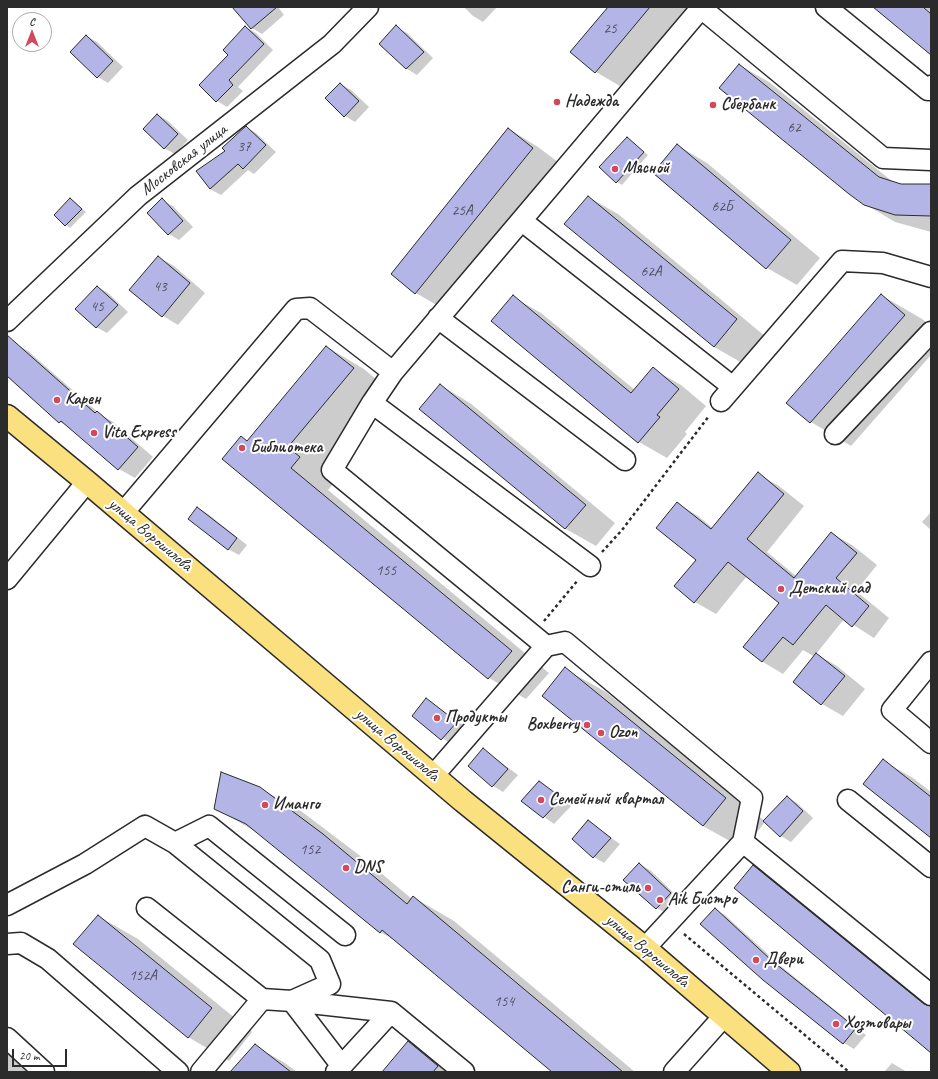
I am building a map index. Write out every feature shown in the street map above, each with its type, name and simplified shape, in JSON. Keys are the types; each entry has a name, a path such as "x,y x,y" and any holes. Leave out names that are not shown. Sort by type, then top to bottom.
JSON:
{"main road":[{"name":"улица Ворошилова","path":"7,416 88,482 433,776 645,948 789,1072"}],"street":[{"name":"Московская улица","path":"7,321 138,196 332,44 368,7"},
{"path":"826,7 928,90 931,86"},
{"path":"645,948 742,842 752,798 565,642 539,641 332,470 372,403 393,372 702,8 883,158 931,160"},
{"path":"522,221 727,394 842,261 884,264 931,277"},
{"path":"123,513 296,309 310,308 393,372"},
{"path":"438,318 625,460"},
{"path":"834,434 931,332"},
{"path":"372,403 595,561"},
{"path":"7,579 88,482"},
{"path":"433,776 539,641"},
{"path":"931,662 892,710 931,743"},
{"path":"848,800 931,867"},
{"path":"7,905 85,864 145,826 175,844 320,960 330,984 292,1001"},
{"path":"175,844 209,826 345,935"},
{"path":"742,842 931,995"},
{"path":"147,908 262,999 391,1012 464,1072"},
{"path":"7,944 21,943 48,959 178,1072"},
{"path":"201,1072 262,999"},
{"path":"292,1001 338,1069 391,1012"},
{"path":"674,1072 724,1016"},
{"path":"7,1038 44,1072"}],"path":[{"path":"539,641 595,561 622,530 727,394"},
{"path":"670,922 849,1072"}],"building":[{"path":"232,7 277,7 251,29"},
{"path":"608,7 650,7 595,73 570,52"},
{"path":"873,7 923,7 931,14 931,55"},
{"path":"396,25 424,52 406,69 379,44"},
{"path":"245,26 264,44 229,80 233,85 216,102 199,85 228,55 223,50"},
{"path":"86,35 113,61 97,78 70,52"},
{"path":"739,64 879,177 901,184 931,184 931,216 895,215 864,205 849,194 719,88"},
{"path":"340,83 359,101 344,117 325,98"},
{"path":"157,114 178,134 164,149 143,129"},
{"path":"246,126 266,145 243,169 238,164 210,189 196,171 225,151 222,148"},
{"path":"508,128 533,148 415,294 391,274"},
{"path":"627,137 644,152 616,183 599,167"},
{"path":"677,144 791,240 766,269 653,173"},
{"path":"588,196 737,319 714,347 564,224"},
{"path":"70,198 82,209 65,226 54,215"},
{"path":"162,198 183,221 168,235 147,213"},
{"path":"158,256 190,283 162,317 129,290"},
{"path":"97,286 118,305 96,328 75,309"},
{"path":"881,294 905,315 810,423 786,403"},
{"path":"513,295 631,393 653,367 679,389 657,415 660,417 638,443 491,321"},
{"path":"7,335 95,413 97,411 138,447 118,470 61,421 59,423 7,376"},
{"path":"326,346 354,368 288,447 300,457 291,468 512,651 488,679 222,459 241,436 247,441"},
{"path":"440,384 586,505 565,529 419,409"},
{"name":"Детский сад","path":"758,472 784,494 747,539 794,578 831,532 857,553 836,578 869,606 852,627 826,605 793,645 783,637 762,662 743,647 779,603 728,562 694,603 674,586 696,560 656,528 677,502 711,529"},
{"path":"197,507 237,538 228,550 188,519"},
{"path":"816,653 845,676 821,705 793,682"},
{"path":"565,667 726,798 703,826 542,696"},
{"path":"426,698 457,722 441,740 412,716"},
{"path":"483,748 508,769 492,787 468,766"},
{"path":"883,759 931,797 931,838 863,784"},
{"path":"221,772 260,787 323,834 407,904 413,896 623,1072 552,1072 382,930 380,933 246,824 214,809"},
{"path":"539,781 562,798 543,818 521,801"},
{"path":"787,796 803,811 780,837 763,821"},
{"path":"588,820 611,838 593,858 572,839"},
{"path":"639,863 671,893 656,909 623,880"},
{"path":"753,865 924,1004 931,1006 931,1053 734,888"},
{"path":"715,908 771,960 856,1028 843,1044 763,980 700,924"},
{"path":"98,915 212,1008 188,1038 73,944"},
{"path":"408,1041 438,1066 433,1072 382,1072"},
{"path":"255,1044 291,1072 230,1072"}],"place":[{"name":"Надежда","path":"557,102"},
{"name":"Сбербанк","path":"713,105"},
{"name":"Мясной","path":"615,169"},
{"name":"Карен","path":"57,400"},
{"name":"Vita Express","path":"94,433"},
{"name":"Библиотека","path":"242,448"},
{"name":"Детский сад","path":"781,589"},
{"name":"Продукты","path":"437,718"},
{"name":"Boxberry","path":"587,725"},
{"name":"Ozon","path":"601,733"},
{"name":"Семейный квартал","path":"541,800"},
{"name":"Иманго","path":"265,805"},
{"name":"DNS","path":"346,868"},
{"name":"Санги-стиль","path":"648,888"},
{"name":"Aik Бистро","path":"660,900"},
{"name":"Двери","path":"756,960"},
{"name":"Хозтовары","path":"836,1024"}]}
